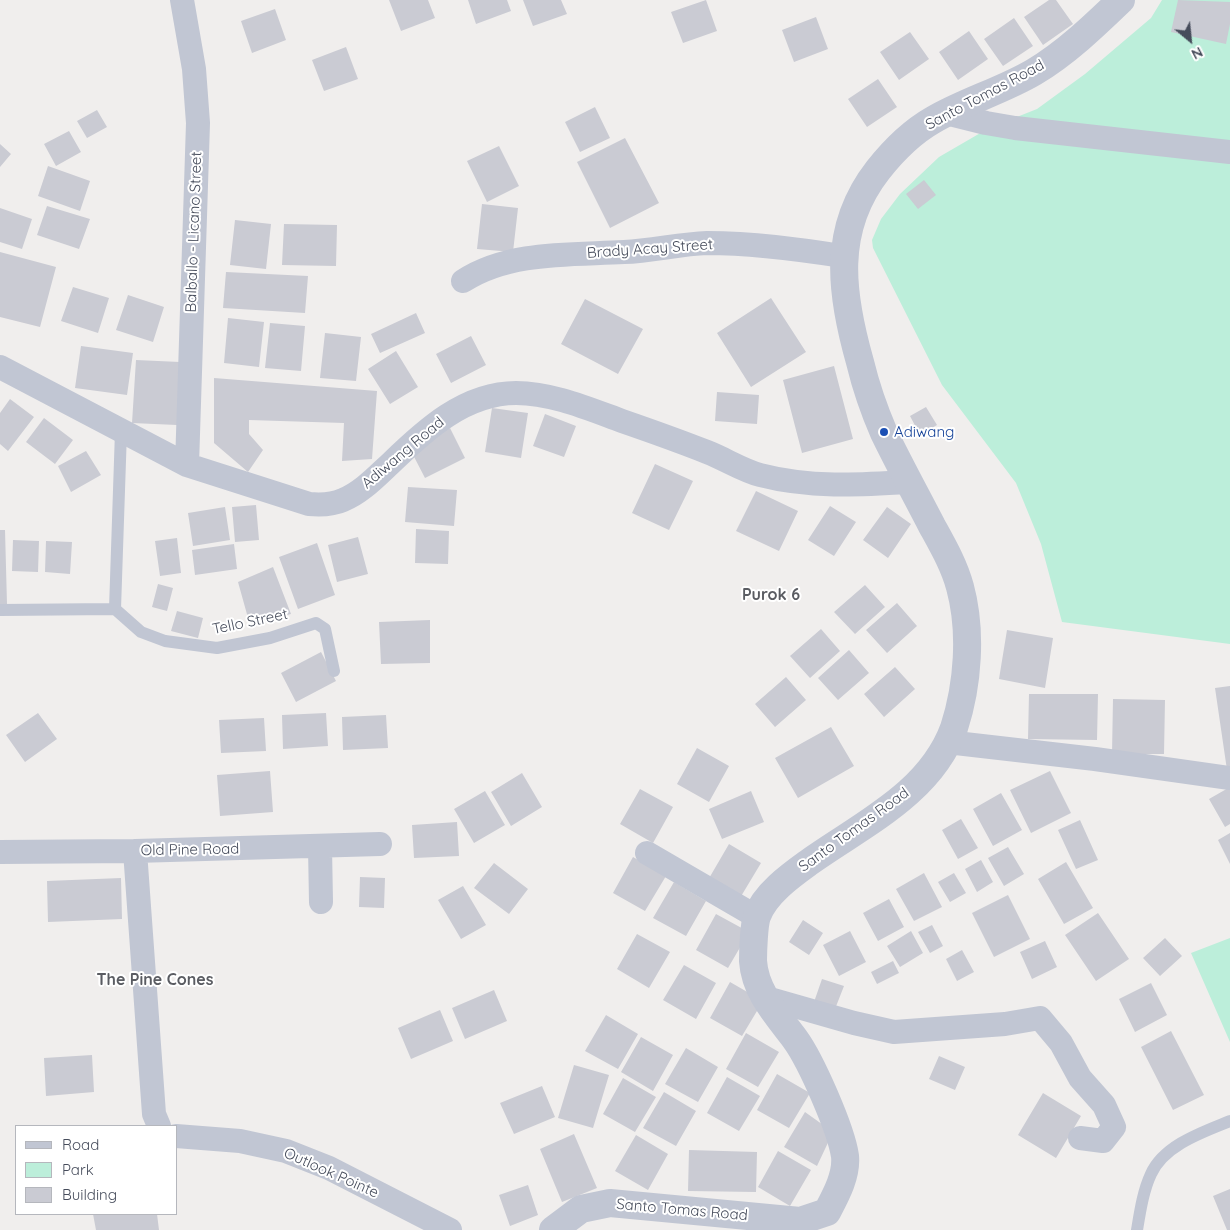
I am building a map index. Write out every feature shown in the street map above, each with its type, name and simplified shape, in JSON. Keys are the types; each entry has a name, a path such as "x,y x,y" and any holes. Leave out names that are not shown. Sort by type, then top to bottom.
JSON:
{"street":[{"name":"Balballo - Licano Street","path":"182,0 194,70 198,122 187,465"},
{"name":"Santo Tomas Road","path":"553,1230 581,1209 610,1203 800,1221 827,1212 840,1188 845,1158 835,1124 798,1043 763,997 753,963 757,917 781,883 880,815 918,783 941,755 954,727 967,653 961,590 953,564 884,432 870,397 847,319 842,256 852,218 861,197 877,172 899,146 930,122 946,113 1036,71 1082,35 1121,0"},
{"path":"946,113 986,124 1015,128 1230,152"},
{"name":"Brady Acay Street","path":"463,282 477,272 507,261 566,255 635,252 705,244 763,244 842,256"},
{"name":"Adiwang Road","path":"0,367 187,465 309,504 327,505 343,500 364,486 439,421 472,402 497,395 517,393 576,404 708,452 758,474 807,484 851,485 910,482"},
{"path":"947,742 1095,759 1230,778"},
{"name":"Old Pine Road","path":"0,852 136,851 380,844"},
{"path":"320,847 321,902"},
{"path":"136,851 154,1114 159,1125"},
{"path":"647,853 757,917"},
{"path":"763,997 854,1023 894,1032 1005,1024 1040,1018 1061,1043 1080,1078 1104,1105 1114,1128 1103,1141 1080,1138"},
{"name":"Outlook Pointe","path":"178,1136 240,1141 286,1151 329,1168 450,1230"}],"lane":[{"path":"0,610 115,609 121,431"},
{"name":"Tello Street","path":"115,609 141,632 165,641 208,647 270,638 316,623 325,629 334,671"},
{"path":"1137,1230 1151,1173 1163,1157 1192,1137 1230,1121"}],"green space":[{"path":"1162,0 1230,0 1230,644 1062,622 1041,544 1016,483 942,385 873,248 872,240 881,219 900,194 939,157 989,128 1037,109 1085,74 1151,18"},
{"path":"1230,938 1230,1042 1191,953"}],"building":[{"path":"389,0 428,0 435,18 401,31"},
{"path":"468,0 507,0 511,11 476,24"},
{"path":"523,0 561,0 567,14 533,26"},
{"path":"706,0 717,31 683,43 671,12"},
{"path":"1049,0 1056,0 1073,24 1043,45 1024,17"},
{"path":"1178,0 1230,2 1230,24 1226,44 1171,32"},
{"path":"275,9 286,40 252,53 241,21"},
{"path":"816,17 828,49 794,62 782,30"},
{"path":"1014,18 1033,46 1003,66 984,39"},
{"path":"969,31 988,59 958,80 939,52"},
{"path":"910,32 929,59 899,80 880,52"},
{"path":"346,47 358,79 324,91 312,60"},
{"path":"878,79 897,107 867,127 848,99"},
{"path":"595,107 610,138 580,152 565,122"},
{"path":"97,110 107,127 87,138 77,121"},
{"path":"69,131 81,152 56,166 44,144"},
{"path":"625,138 659,203 610,228 577,162"},
{"path":"0,144 11,154 0,167"},
{"path":"499,146 519,186 487,202 467,161"},
{"path":"48,166 90,181 80,211 38,196"},
{"path":"924,180 936,195 918,209 906,194"},
{"path":"482,204 518,208 513,252 477,249"},
{"path":"47,206 90,219 79,249 37,235"},
{"path":"0,208 32,219 22,249 0,242"},
{"path":"235,220 271,224 266,269 230,265"},
{"path":"284,224 337,225 336,266 282,265"},
{"path":"0,252 56,267 40,327 0,317"},
{"path":"226,272 308,276 305,313 223,308"},
{"path":"73,287 109,298 98,333 61,321"},
{"path":"128,295 164,307 153,342 116,330"},
{"path":"771,298 806,352 751,387 717,333"},
{"path":"585,299 643,329 618,374 561,344"},
{"path":"416,313 425,333 380,353 371,334"},
{"path":"228,318 264,322 259,367 224,363"},
{"path":"270,323 305,326 301,371 265,368"},
{"path":"325,333 361,337 356,381 320,378"},
{"path":"471,336 486,365 451,383 436,354"},
{"path":"81,346 133,353 127,395 75,388"},
{"path":"396,351 418,387 390,404 368,369"},
{"path":"136,360 180,362 177,425 132,423"},
{"path":"834,366 853,439 802,453 783,380"},
{"path":"214,378 377,391 372,459 342,461 344,423 249,420 249,434 263,450 248,472 214,443"},
{"path":"717,392 759,395 757,424 715,421"},
{"path":"10,399 34,417 8,451 0,444 0,413"},
{"path":"926,407 937,425 920,435 910,416"},
{"path":"492,408 528,413 521,458 485,452"},
{"path":"545,414 576,426 564,457 533,446"},
{"path":"44,418 73,440 55,464 26,442"},
{"path":"450,428 465,458 425,478 410,449"},
{"path":"86,451 101,475 71,492 58,466"},
{"path":"655,464 693,481 669,530 632,513"},
{"path":"408,487 457,490 454,526 405,522"},
{"path":"756,491 798,511 779,551 736,531"},
{"path":"256,505 259,540 235,542 232,507"},
{"path":"830,506 856,522 834,556 808,540"},
{"path":"225,507 230,540 193,546 188,513"},
{"path":"887,507 911,524 888,558 863,540"},
{"path":"416,529 449,531 448,564 415,563"},
{"path":"0,530 5,530 7,604 0,604"},
{"path":"358,537 368,574 337,582 328,545"},
{"path":"177,538 181,573 160,576 155,541"},
{"path":"13,540 39,541 38,572 12,571"},
{"path":"46,541 72,542 70,574 45,572"},
{"path":"317,543 335,595 298,609 279,557"},
{"path":"234,544 237,569 195,575 192,550"},
{"path":"273,567 291,614 250,625 238,582"},
{"path":"158,584 173,588 167,611 152,607"},
{"path":"865,585 885,607 855,634 834,612"},
{"path":"897,603 917,626 887,653 866,630"},
{"path":"177,611 203,618 198,638 171,631"},
{"path":"430,620 430,663 381,664 379,622"},
{"path":"821,629 840,651 810,678 790,656"},
{"path":"1007,630 1053,638 1045,688 999,679"},
{"path":"849,650 869,673 838,700 818,678"},
{"path":"321,652 336,681 296,702 281,673"},
{"path":"895,667 915,689 884,717 864,694"},
{"path":"786,677 806,700 775,727 755,704"},
{"path":"1230,686 1230,769 1227,770 1215,688"},
{"path":"1029,694 1098,694 1097,740 1028,739"},
{"path":"1113,699 1165,700 1164,754 1112,754"},
{"path":"38,713 57,739 25,762 6,735"},
{"path":"326,713 328,746 283,749 282,715"},
{"path":"386,715 388,748 343,750 342,717"},
{"path":"264,718 266,751 221,753 219,720"},
{"path":"831,727 854,766 798,798 775,758"},
{"path":"697,748 729,766 709,802 677,784"},
{"path":"270,771 273,812 220,816 217,775"},
{"path":"1050,771 1071,813 1031,833 1010,790"},
{"path":"522,773 542,807 511,826 491,792"},
{"path":"1230,787 1230,824 1225,827 1209,799"},
{"path":"640,789 673,807 653,843 620,824"},
{"path":"485,791 505,825 474,843 454,809"},
{"path":"751,791 764,822 722,839 709,809"},
{"path":"1001,793 1022,830 993,846 973,809"},
{"path":"961,819 978,848 958,859 942,830"},
{"path":"1080,820 1098,860 1076,869 1058,830"},
{"path":"457,822 459,856 414,858 412,825"},
{"path":"1230,833 1230,864 1218,840"},
{"path":"729,844 761,863 740,898 708,880"},
{"path":"1008,847 1024,874 1004,886 988,858"},
{"path":"633,857 666,876 645,911 613,893"},
{"path":"981,860 993,882 977,892 965,869"},
{"path":"1066,862 1093,908 1064,924 1038,879"},
{"path":"494,863 528,889 509,914 474,888"},
{"path":"924,873 942,907 914,921 896,889"},
{"path":"954,873 966,893 950,902 938,882"},
{"path":"360,877 385,878 384,908 359,907"},
{"path":"121,878 122,919 48,922 47,881"},
{"path":"674,882 706,901 686,936 653,918"},
{"path":"463,886 486,925 461,939 438,900"},
{"path":"1008,895 1030,939 994,957 972,913"},
{"path":"889,899 904,927 878,941 863,913"},
{"path":"1098,913 1129,959 1096,981 1065,935"},
{"path":"716,914 749,932 728,968 696,950"},
{"path":"803,920 823,933 809,955 789,942"},
{"path":"932,925 943,946 930,953 918,932"},
{"path":"850,931 866,962 839,976 823,945"},
{"path":"911,931 923,953 900,967 887,946"},
{"path":"637,934 670,952 649,988 617,969"},
{"path":"1165,938 1182,956 1160,976 1143,958"},
{"path":"1045,941 1057,967 1032,979 1020,952"},
{"path":"962,950 974,972 957,981 946,959"},
{"path":"893,961 899,973 877,984 871,972"},
{"path":"684,965 716,983 696,1019 663,1000"},
{"path":"822,979 844,986 835,1009 814,1002"},
{"path":"730,982 763,1001 742,1036 710,1018"},
{"path":"1151,983 1167,1015 1135,1032 1119,999"},
{"path":"494,990 507,1021 465,1039 452,1008"},
{"path":"440,1010 453,1041 411,1059 398,1028"},
{"path":"606,1015 638,1034 618,1069 585,1051"},
{"path":"1171,1031 1204,1095 1173,1110 1141,1047"},
{"path":"746,1033 779,1052 758,1087 726,1069"},
{"path":"641,1037 673,1055 653,1091 621,1072"},
{"path":"686,1048 718,1067 698,1102 665,1084"},
{"path":"92,1055 94,1092 46,1096 44,1058"},
{"path":"939,1056 965,1067 955,1090 929,1079"},
{"path":"574,1065 609,1075 593,1128 558,1118"},
{"path":"777,1074 810,1093 789,1128 757,1110"},
{"path":"727,1077 760,1096 739,1131 707,1113"},
{"path":"623,1078 656,1097 635,1132 603,1114"},
{"path":"542,1086 555,1117 514,1134 500,1103"},
{"path":"664,1092 696,1111 676,1146 643,1128"},
{"path":"1043,1093 1081,1116 1056,1158 1018,1135"},
{"path":"805,1112 833,1132 817,1166 784,1147"},
{"path":"574,1134 597,1188 562,1202 540,1149"},
{"path":"636,1135 668,1154 648,1190 615,1171"},
{"path":"689,1150 757,1152 756,1192 688,1191"},
{"path":"778,1151 811,1170 790,1206 758,1187"},
{"path":"528,1185 538,1215 510,1226 499,1195"},
{"path":"1230,1189 1230,1230 1227,1230 1213,1196"},
{"path":"93,1215 157,1215 159,1230 96,1230"}],"place":[{"name":"Adiwang","path":"884,432"}],"district":[{"name":"Purok 6","path":"771,595"},
{"name":"The Pine Cones","path":"155,980"}]}
